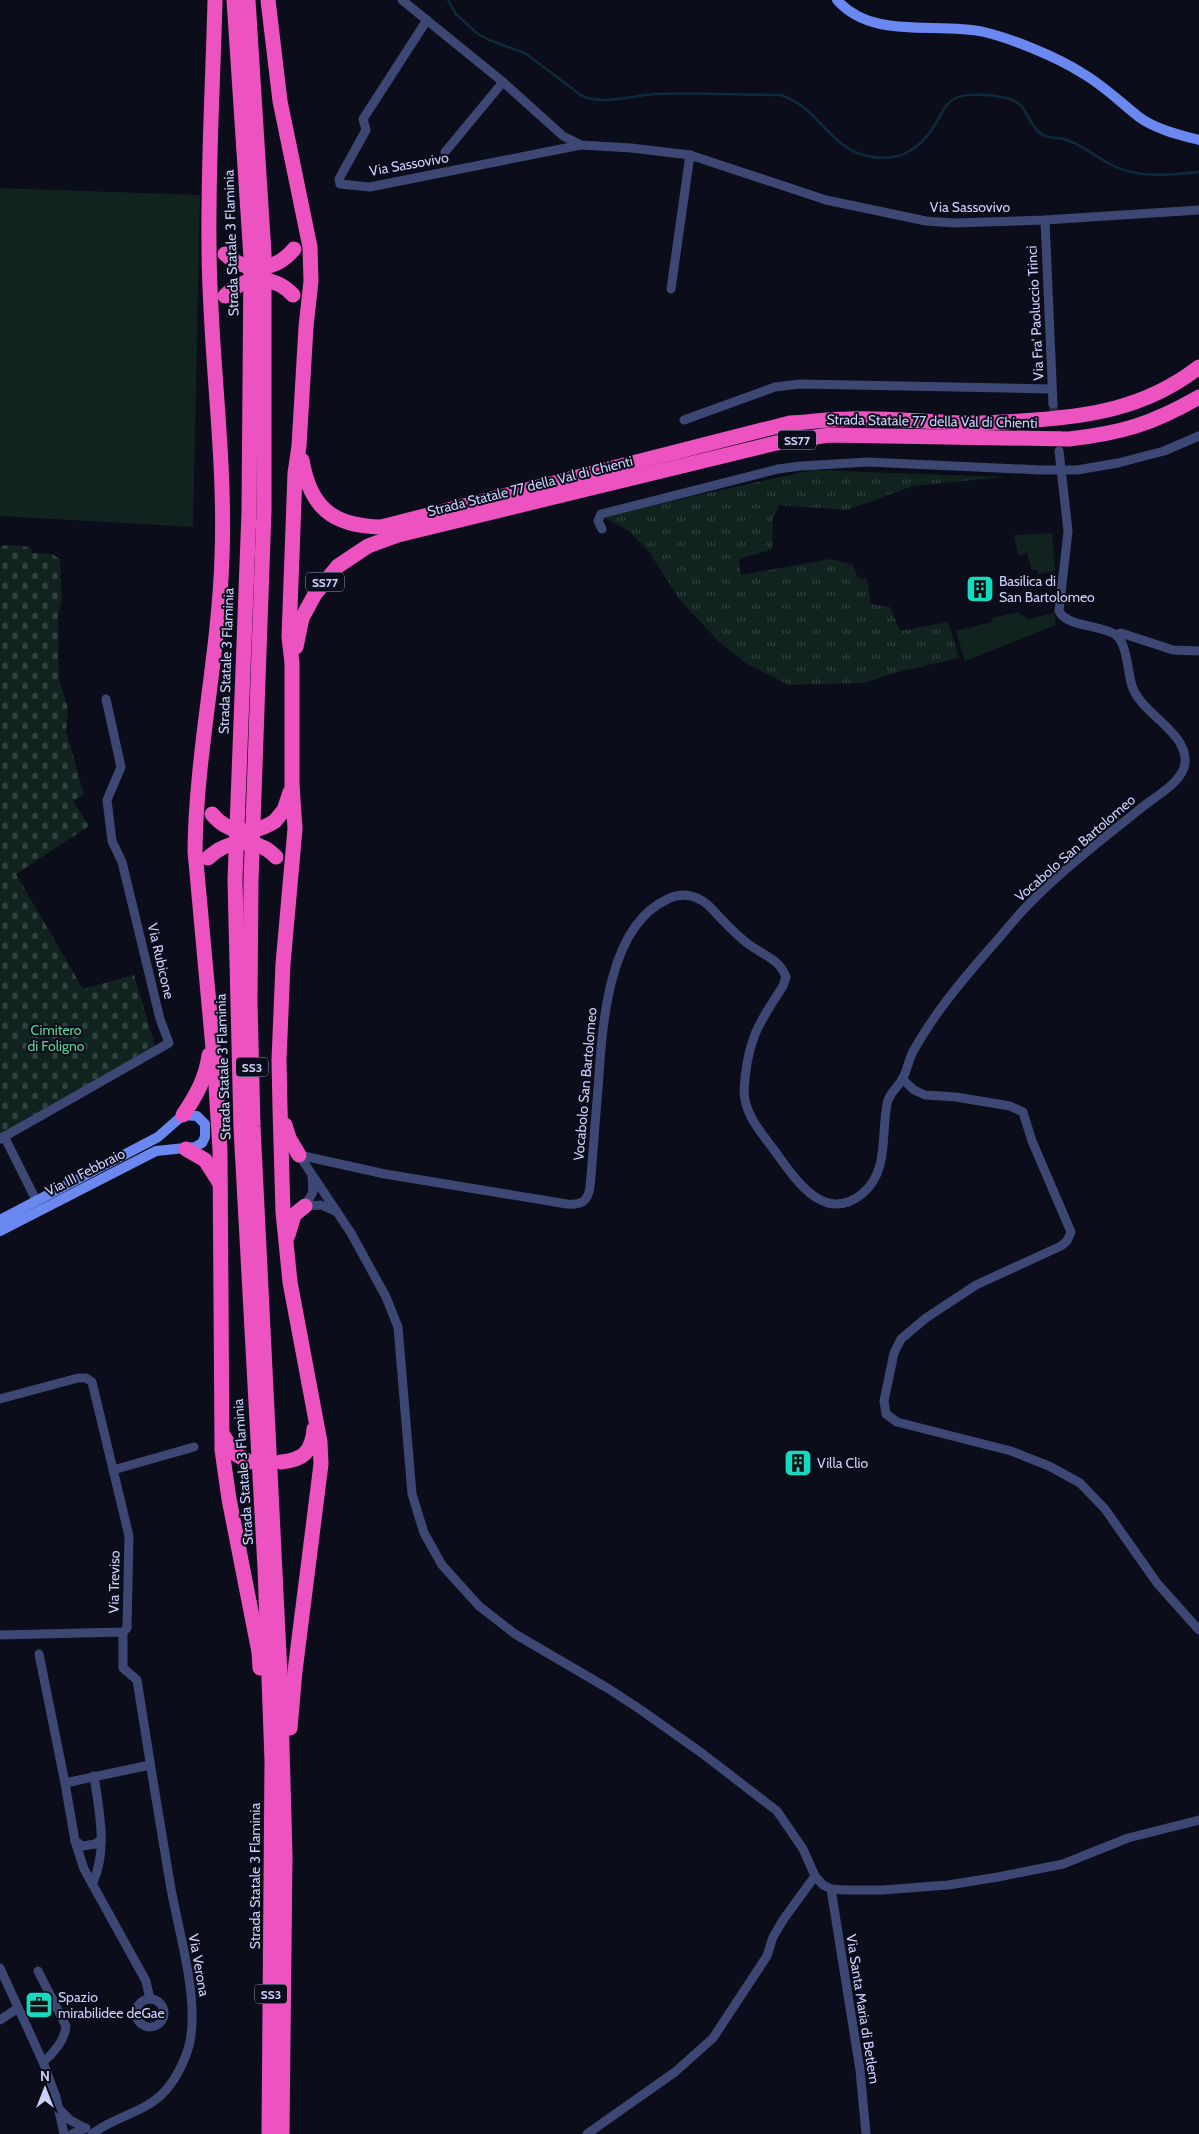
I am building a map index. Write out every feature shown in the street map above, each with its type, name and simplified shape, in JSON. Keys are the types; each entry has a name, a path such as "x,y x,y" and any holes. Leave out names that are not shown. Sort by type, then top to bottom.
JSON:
{"highway":[{"path":"215,0 209,245 223,503 222,558 219,611 198,790 195,834 196,875 216,1090 221,1188 223,1460 259,1652 265,1802 278,1854"},
{"name":"Strada Statale 3 Flaminia","path":"234,0 251,258 249,512 235,880 241,1128 253,1373 266,1568 272,1761 278,1854 269,2134"},
{"name":"Strada Statale 3 Flaminia","path":"248,0 264,254 264,510 250,880 250,1010 253,1126 278,1606 278,1854 282,2134"},
{"path":"268,0 280,101 308,228 311,264 299,446 295,473 292,542 289,637 292,663 292,784 295,829 282,983 279,1060 283,1212 286,1252 321,1448 320,1486 293,1689 278,1854"},
{"path":"210,203 217,243 225,254 246,267 267,267 283,260 294,249 302,231 303,211"},
{"path":"213,332 225,296 238,285 258,280 271,280 280,283 294,295 300,303 306,327"},
{"name":"Strada Statale 77 della Val di Chienti","path":"299,446 305,479 313,498 333,516 347,523 380,527 790,423 847,419 972,423 1070,418 1089,415 1124,406 1156,394 1185,378 1199,367"},
{"name":"Strada Statale 77 della Val di Chienti","path":"292,663 302,618 315,594 326,580 338,566 368,546 398,535 776,443 829,435 1069,439 1108,435 1140,426 1199,398"},
{"path":"198,790 212,814 227,827 245,831 261,829 275,821 289,801 292,784"},
{"path":"196,875 208,858 224,847 247,843 261,846 276,857 290,878"},
{"path":"183,1115 205,1075 211,1033"},
{"path":"280,1108 289,1138 299,1155"},
{"path":"186,1149 199,1155 209,1165 221,1188"},
{"path":"286,1252 290,1222 297,1212 305,1206"},
{"path":"280,1462 298,1458 310,1448 313,1440 315,1417"},
{"path":"222,1434 234,1453 249,1462"}],"main road":[{"path":"837,0 844,9 864,19 886,26 963,29 985,32 1028,47 1082,72 1121,100 1140,118 1178,134 1199,140"},
{"path":"0,1220 160,1136 183,1115 199,1117 206,1129 203,1142 195,1148 186,1149"},
{"name":"Via III Febbraio","path":"0,1232 156,1151 172,1148 186,1149"}],"street":[{"name":"Via Sassovivo","path":"402,0 503,82 563,136 581,145"},
{"name":"Via Sassovivo","path":"426,20 363,119 366,130 339,179 340,184 370,187 581,145 632,148 690,155 826,200 926,221 954,223 1045,220 1199,210"},
{"name":"Via Sassovivo","path":"445,152 503,82"},
{"path":"671,289 690,155"},
{"name":"Via Fra' Paoluccio Trinci","path":"1045,220 1053,404"},
{"path":"684,420 775,388 800,384 1052,389"},
{"path":"602,529 598,521 601,514 778,469 868,462 1077,470 1118,463 1164,451 1199,436"},
{"path":"1059,451 1068,531 1059,611 1065,618 1116,635 1121,632 1173,650 1199,651"},
{"name":"Vocabolo San Bartolomeo","path":"299,1155 385,1174 567,1204 582,1203 587,1199 590,1187 603,1017 610,987 626,941 634,927 646,914 664,900 674,896 686,895 696,897 706,903 733,932 748,944 778,962 783,969 786,977 783,986 754,1036 744,1091 746,1107 752,1120 805,1190 823,1201 837,1203 852,1200 868,1189 876,1177 881,1160 887,1102 891,1093 902,1079 914,1048 950,994 1027,905 1093,847 1167,788 1180,775 1185,766 1180,744 1138,698 1133,687 1122,643 1116,635"},
{"name":"Via Rubicone","path":"2,1138 169,1043 160,1019 122,862 112,841 107,800 121,767 116,736 106,699"},
{"path":"902,1079 914,1090 925,1095 956,1097 1010,1106 1023,1112 1032,1141 1071,1232 1064,1244 976,1285 926,1318 901,1339 895,1348 885,1390 884,1405 886,1414 897,1422 1011,1451 1049,1466 1080,1483 1105,1509 1156,1583 1199,1630"},
{"path":"2,1138 36,1200"},
{"path":"299,1155 340,1214 386,1297 398,1327 412,1494 424,1533 442,1565 479,1606 508,1630 641,1710 703,1754 777,1811 803,1849 815,1876 823,1885 831,1889 853,1891 948,1885 1069,1862 1128,1838 1199,1820"},
{"path":"305,1206 311,1199 313,1192 312,1175"},
{"path":"305,1206 326,1206 340,1214"},
{"name":"Via Treviso","path":"0,1399 78,1378 86,1378 92,1382 128,1536 127,1628 123,1632 0,1635"},
{"path":"113,1470 194,1447"},
{"name":"Via Verona","path":"72,2134 89,2131 141,2110 166,2090 181,2067 191,2036 192,1998 150,1765 137,1680 123,1668 123,1632"},
{"path":"39,1654 75,1842 84,1869 93,1882 146,1981 150,1999"},
{"path":"65,1783 150,1765"},
{"path":"93,1882 101,1840 101,1823 94,1776"},
{"path":"75,1842 83,1846 95,1844 101,1840"},
{"path":"587,2134 674,2072 713,2038 767,1956 773,1937 783,1920 815,1876"},
{"name":"Via Santa Maria di Betlem","path":"831,1889 860,2070 866,2134"},
{"path":"0,1968 43,2062 64,2134"},
{"path":"38,1971 66,2026 65,2033 51,2055 43,2062"},
{"path":"0,2020 18,2008"},
{"path":"58,2109 70,2120 89,2131"}],"green space":[{"path":"0,188 200,195 193,527 0,516"},
{"path":"813,470 1003,477 913,486 847,510 779,505 773,519 772,549 739,559 741,575 831,559 853,565 858,578 867,579 871,604 890,607 900,631 948,622 959,658 898,672 863,683 789,685 747,664 719,642 680,600 649,552 630,532 602,516"},
{"path":"1052,533 1055,571 1038,574 1037,570 1032,570 1027,553 1018,555 1014,535"},
{"name":"Cimitero di Foligno","path":"0,546 31,547 32,553 52,554 60,559 62,600 58,615 59,679 68,709 66,731 84,794 73,801 89,826 16,874 83,989 134,975 155,1046 0,1134"},
{"path":"1018,612 1028,619 1054,613 1056,625 965,661 956,631 992,622 991,618"}],"waterway":[{"path":"448,0 456,14 478,34 525,53 582,96 591,99 609,100 670,93 781,95 795,101 804,108 849,149 867,156 889,158 908,152 923,141 946,107 954,99 965,95 994,96 1013,100 1026,112 1034,127 1042,134 1073,142 1120,169 1153,175 1199,172"}],"tunnel":[{"path":"1053,404 1058,443"}],"place":[{"name":"Basilica di San Bartolomeo","path":"980,589"},
{"name":"Villa Clio","path":"798,1463"},
{"name":"Spazio mirabilidee deGae","path":"39,2005"}]}
